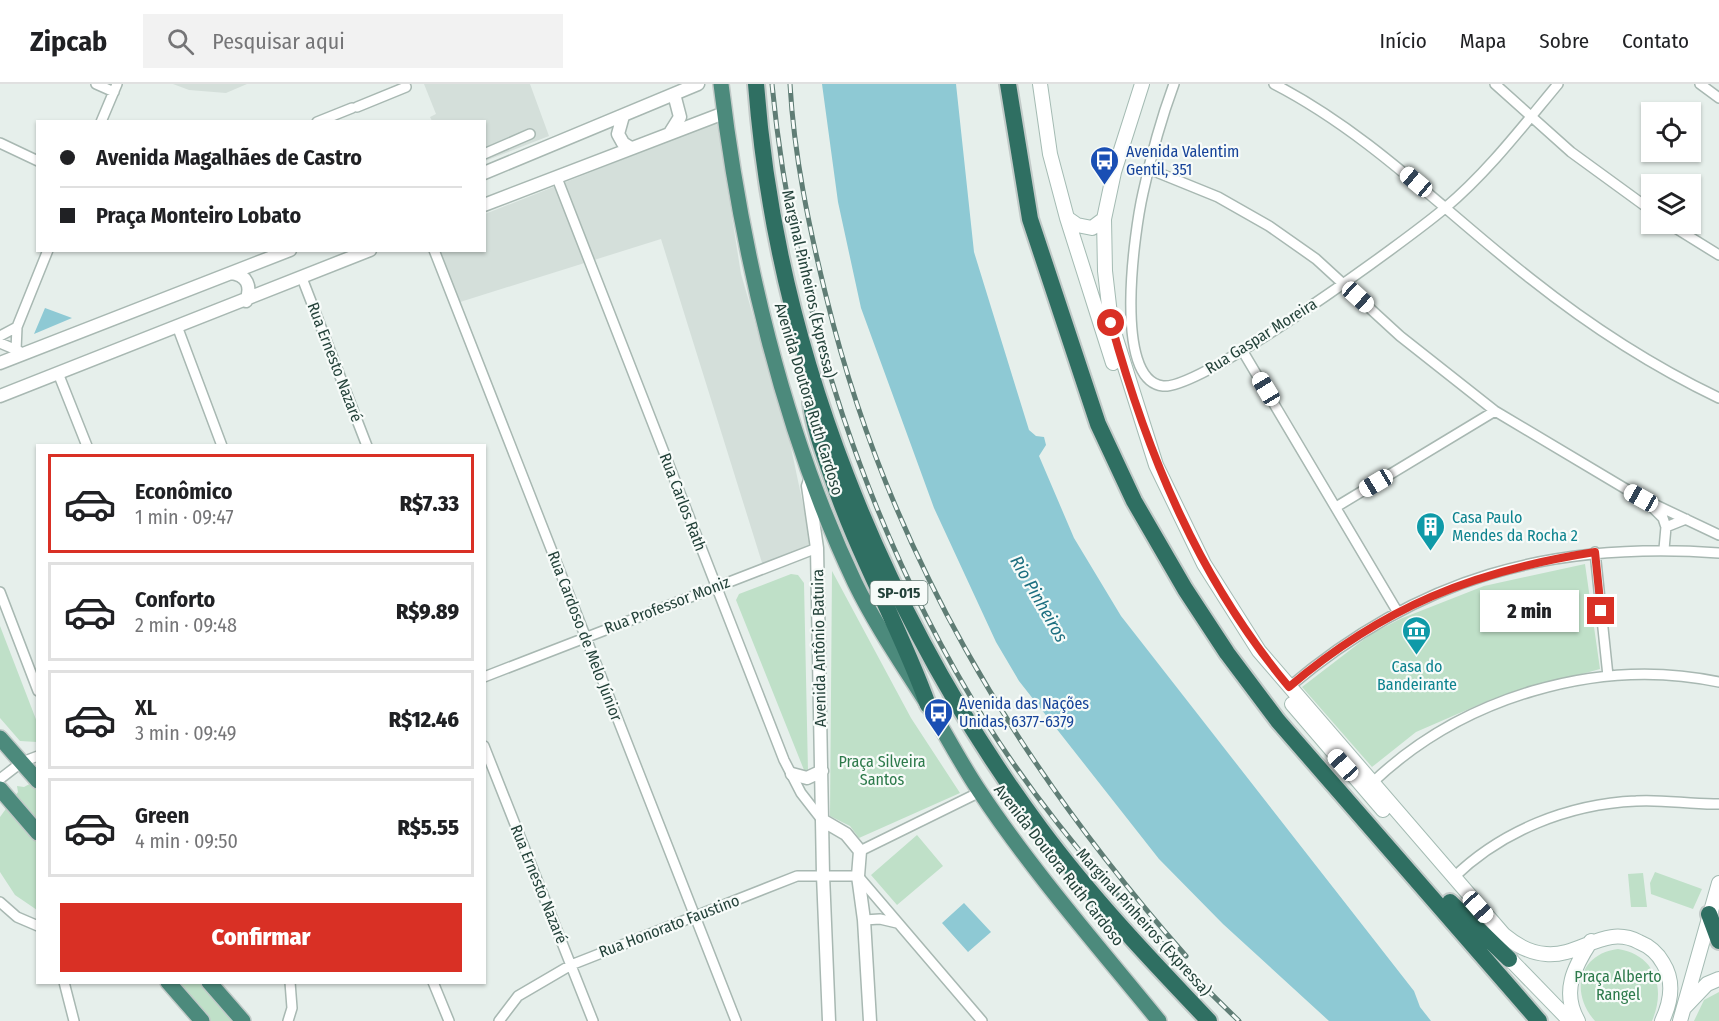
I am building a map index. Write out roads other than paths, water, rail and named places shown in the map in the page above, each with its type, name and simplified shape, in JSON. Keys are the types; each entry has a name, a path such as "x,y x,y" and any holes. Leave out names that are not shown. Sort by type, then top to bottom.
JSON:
{"highway":[{"name":"Avenida Doutora Ruth Cardoso","path":"721,84 746,246 778,368 811,477 855,583 886,641 928,705 980,792 1044,879 1159,1021"},
{"name":"Marginal Pinheiros (Expressa)","path":"756,84 764,163 773,218 809,369 850,484 921,639 954,698 1039,828 1089,892 1209,1021"},
{"path":"1008,84 1030,219 1098,424 1134,501 1185,589 1233,662 1278,721 1400,858 1539,1021"},
{"path":"809,369 812,408 843,511 864,562 909,654 928,705"},
{"path":"0,738 36,778"},
{"path":"0,789 36,831"},
{"path":"1400,858 1509,958"},
{"path":"1709,914 1719,941"},
{"path":"170,984 202,1021"},
{"path":"212,984 243,1021"},
{"path":"1144,1003 1169,1021"}],"main road":[{"path":"1040,84 1050,154 1067,218 1126,403 1154,480 1199,572 1240,639 1308,725 1509,958 1570,1021"},
{"path":"1142,84 1123,141 1104,219 1105,271 1111,323 1156,465 1198,553 1235,616 1289,687 1504,935 1528,950 1556,954 1610,936 1624,936 1653,950 1668,972 1671,989 1664,1016"},
{"path":"1067,218 1077,225 1092,228 1104,219"},
{"path":"1682,1015 1719,883"},
{"path":"1578,1021 1570,1005 1570,981 1591,941"},
{"path":"1682,1015 1707,984 1719,980"}],"street":[{"path":"96,84 115,88 102,120"},
{"path":"486,172 698,84"},
{"path":"1174,84 1163,114 1149,169 1218,197 1269,226 1316,259 1400,336 1495,411 1641,498 1719,535"},
{"path":"1274,84 1360,137 1532,280 1628,349 1719,398"},
{"path":"1495,84 1571,152 1641,204"},
{"name":"Rua Gaspar Moreira","path":"1149,169 1135,241 1132,337 1140,372 1153,384 1174,386 1242,350 1344,284 1446,207 1558,84"},
{"path":"1704,85 1719,98"},
{"path":"322,120 406,87"},
{"path":"669,134 680,117 674,94"},
{"path":"486,204 724,113"},
{"path":"623,116 618,134 623,143 632,148"},
{"path":"599,125 614,140 612,156"},
{"path":"486,153 530,134"},
{"path":"0,143 36,160"},
{"name":"Rua Carlos Rath","path":"557,178 792,774 801,793 822,820"},
{"path":"1685,234 1719,255"},
{"path":"21,351 17,327 47,252"},
{"path":"0,363 21,351 285,252"},
{"path":"3,391 58,373 246,301 365,252"},
{"name":"Rua Cardoso de Melo Júnior","path":"435,252 736,1021"},
{"path":"231,273 238,274 248,283 246,301"},
{"name":"Rua Ernesto Nazaré","path":"302,278 366,444"},
{"path":"177,326 221,444"},
{"path":"0,336 17,327"},
{"path":"0,343 21,351"},
{"path":"1242,350 1397,611"},
{"path":"58,373 86,444"},
{"path":"1336,507 1495,411"},
{"name":"Avenida Antônio Batuira","path":"811,477 808,486 817,548 823,875 829,1021"},
{"path":"1641,498 1660,514 1666,527 1664,549"},
{"path":"1666,527 1686,519"},
{"name":"Rua Professor Moniz","path":"486,676 817,548"},
{"path":"1289,687 1341,645 1397,611 1487,574 1595,552 1664,549 1719,553"},
{"path":"1595,552 1608,676"},
{"path":"0,592 2,605 36,686"},
{"path":"1371,783 1394,762 1429,737 1486,707 1550,687 1608,676 1678,676 1719,682"},
{"name":"Rua Ernesto Nazaré","path":"486,751 593,1021"},
{"path":"0,779 22,762 36,757"},
{"path":"792,774 807,778 822,771"},
{"path":"860,850 980,792"},
{"path":"1453,878 1493,845 1532,825 1572,811 1599,804 1638,800 1719,804"},
{"path":"822,820 846,834 860,850 858,876 864,920 870,1021"},
{"name":"Rua Honorato Faustino","path":"499,1021 518,996 571,965 796,876 858,876"},
{"path":"858,876 982,1021"},
{"path":"0,902 17,917 36,925"},
{"path":"864,920 897,923"},
{"path":"65,984 74,1021"},
{"path":"288,1021 292,1008 290,984"},
{"path":"435,984 449,1021"}],"water":[{"name":"Rio Pinheiros","path":"822,84 956,84 974,252 1029,430 1036,436 1044,437 1046,445 1039,456 1074,538 1121,616 1414,991 1420,1007 1431,1021 1329,1021 1223,924 1159,859 1019,681 996,642 934,508 861,308 838,202"},
{"path":"45,308 72,318 34,334"},
{"path":"964,903 991,932 968,952 942,923"}],"railway":[{"path":"772,84 782,167 798,250 818,333 843,415 872,496 906,574 944,650 986,722 1042,802 1136,916 1239,1021"},
{"path":"790,84 803,191 826,296 852,389 884,479 922,565 965,648 1013,729 1066,807 1124,882 1186,956"}],"place":[{"name":"Avenida Valentim Gentil, 351","path":"1105,186"},
{"name":"Casa Paulo Mendes da Rocha 2","path":"1431,552"},
{"name":"Casa do Bandeirante","path":"1417,656"},
{"name":"Avenida das Nações Unidas, 6377-6379","path":"938,738"}],"park label":[{"name":"Praça Silveira Santos","path":"882,770"},
{"name":"Praça Alberto Rangel","path":"1618,985"}]}
